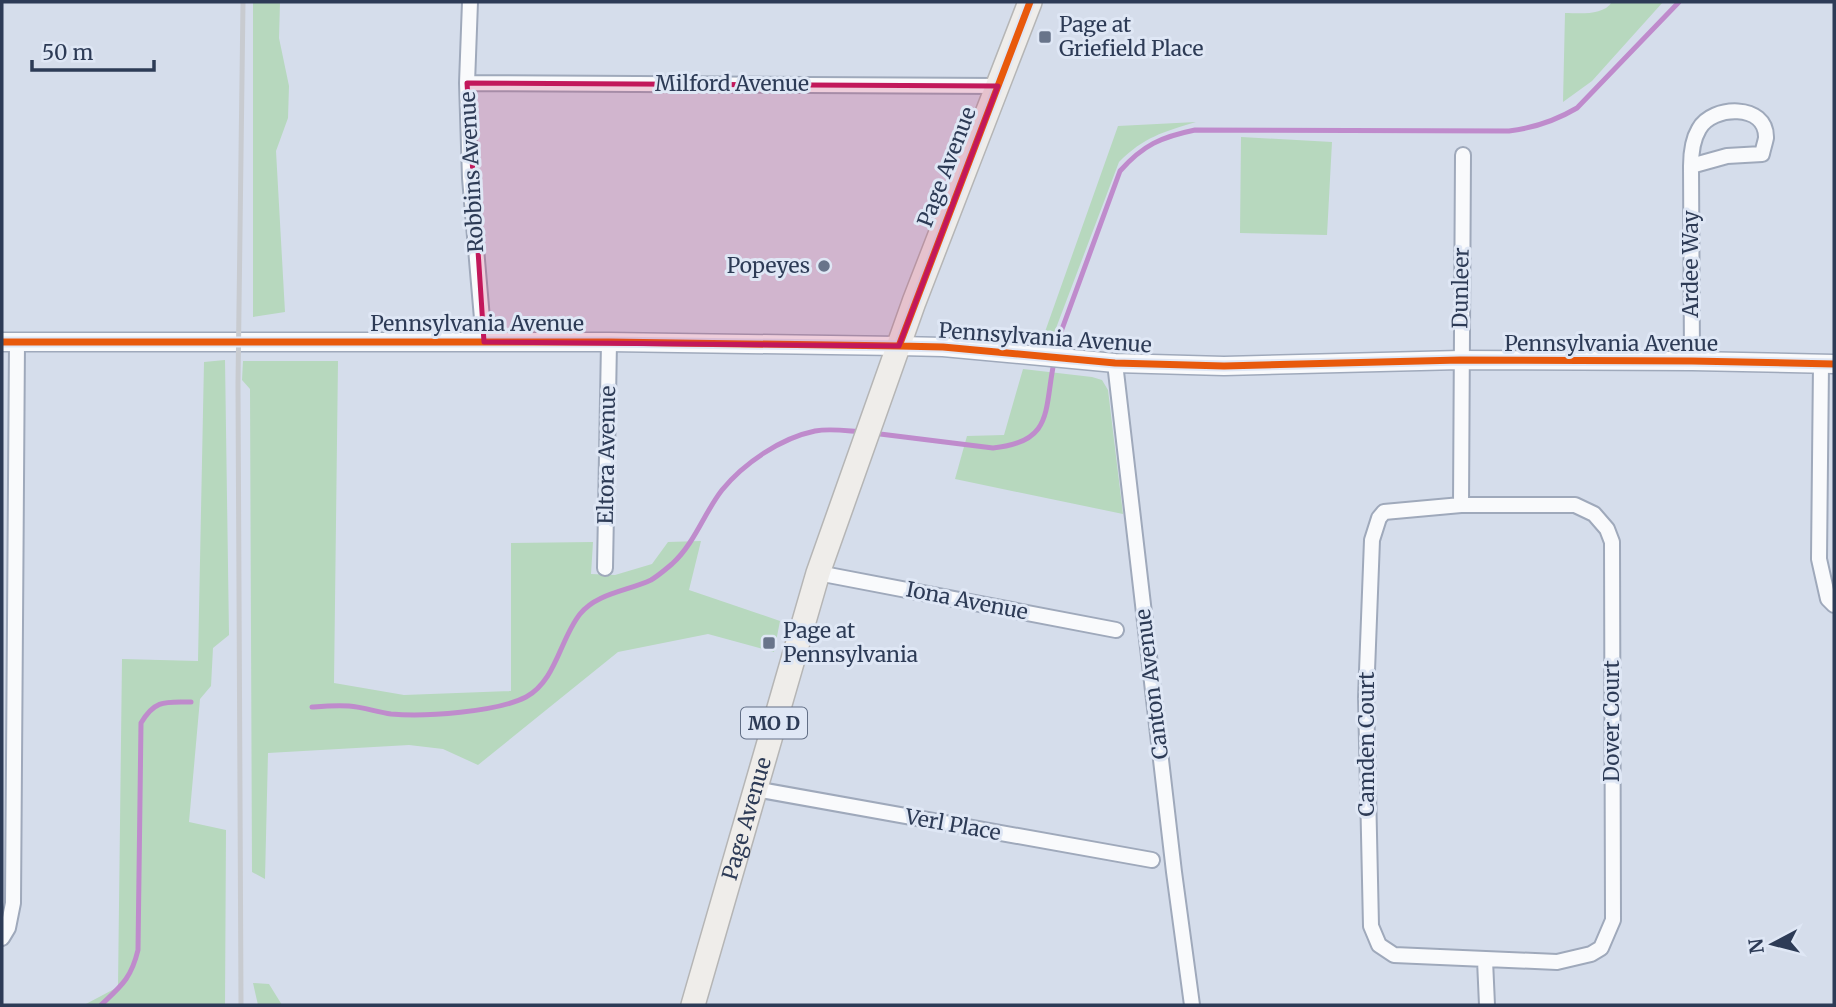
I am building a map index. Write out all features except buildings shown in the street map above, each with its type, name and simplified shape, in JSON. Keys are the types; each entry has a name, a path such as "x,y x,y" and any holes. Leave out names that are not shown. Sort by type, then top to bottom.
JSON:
{"main road":[{"name":"Page Avenue","path":"693,1005 818,573 899,346 1030,2"}],"street":[{"name":"Robbins Avenue","path":"470,2 467,83 470,178 484,342"},
{"name":"Milford Avenue","path":"467,83 998,86"},
{"name":"Ardee Way","path":"1691,166 1727,156 1762,154 1766,136 1760,121 1745,111 1713,114 1699,128 1690,155 1692,361"},
{"name":"Dunleer","path":"1461,505 1463,155"},
{"name":"Pennsylvania Avenue","path":"10,342 608,342 899,346 943,347 1115,363 1224,366 1460,360 1827,364"},
{"path":"2,938 8,928 13,903 10,342"},
{"name":"Eltora Avenue","path":"605,568 608,342"},
{"name":"Canton Avenue","path":"1115,363 1192,1005"},
{"path":"1827,364 1819,559 1828,599 1834,605"},
{"name":"Dover Court","path":"1461,505 1574,505 1594,514 1607,529 1612,542 1613,920 1601,948 1591,954 1557,962 1485,960"},
{"name":"Camden Court","path":"1461,505 1384,512 1378,518 1372,540 1366,697 1371,926 1379,945 1394,956 1485,960"},
{"name":"Iona Avenue","path":"818,573 1116,630"},
{"name":"Verl Place","path":"755,789 1152,860"},
{"path":"1485,960 1487,1005"}],"highlighted area":[{"path":"467,83 998,86 899,346 484,342"}],"green space":[{"path":"253,2 280,2 279,38 289,86 288,118 276,151 285,312 253,317"},
{"path":"1612,2 1663,2 1592,81 1563,102 1565,13 1597,12"},
{"path":"1196,122 1154,136 1119,162 1050,344 1041,343 1118,126"},
{"path":"1241,137 1332,142 1327,235 1240,233"},
{"path":"225,360 229,635 213,648 211,686 200,699 189,822 226,830 225,1005 84,1005 118,987 122,659 198,661 204,362"},
{"path":"243,361 338,361 334,683 404,695 511,691 511,543 593,542 591,574 615,575 652,564 668,542 701,541 689,590 780,621 774,652 708,634 618,652 478,765 443,749 409,745 268,753 265,879 252,872 250,389 242,380"},
{"path":"1023,369 1102,380 1108,390 1123,514 955,479 967,436 1004,435"},
{"path":"253,983 269,984 282,1005 258,1005"}],"waterway":[{"path":"1055,353 1120,171 1153,143 1195,130 1509,131 1536,126 1577,108 1679,2"},
{"path":"872,433 993,448 1013,445 1027,439 1043,421 1054,362"},
{"path":"312,707 360,707 391,714 422,715 480,710 526,697 544,681 580,614 595,601 651,580 672,564 687,547 722,490 752,461 802,434 833,430 862,432"},
{"path":"101,1005 120,987 138,950 141,723 156,706 191,702"}],"railway":[{"path":"241,1005 238,384 243,2"}],"cycle path":[{"path":"899,346 1030,2"},
{"path":"2,342 609,342 899,346 943,347 1115,363 1224,366 1460,360 1834,364"}],"place":[{"name":"Page at Griefield Place","path":"1045,37"},
{"name":"Popeyes","path":"824,266"},
{"name":"Page at Pennsylvania","path":"769,643"}]}
